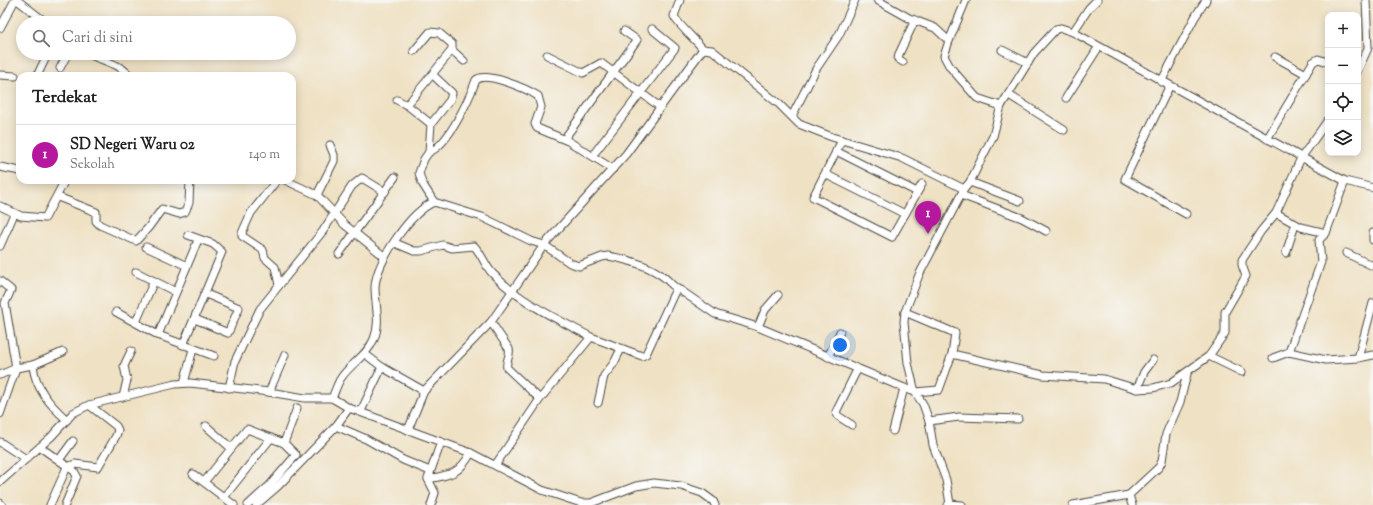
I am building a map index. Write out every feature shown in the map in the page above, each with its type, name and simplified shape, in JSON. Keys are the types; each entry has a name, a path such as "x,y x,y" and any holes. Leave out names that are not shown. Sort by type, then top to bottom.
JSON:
{"street":[{"path":"0,28 16,0 38,16"},
{"path":"680,0 674,13 674,18 703,49 712,50 780,104 799,124 842,140 902,158 963,192 1022,218 1046,231"},
{"path":"792,116 816,69 839,35 855,0"},
{"path":"877,0 915,20 935,28 949,41"},
{"path":"966,0 944,56 950,67 977,98 1001,106"},
{"path":"1073,32 1096,0"},
{"path":"1161,82 1195,17 1206,0"},
{"path":"1361,64 1370,47 1366,0"},
{"path":"904,62 898,59 899,54 915,20"},
{"path":"962,505 949,504 946,480 933,445 929,421 923,404 915,392 906,347 904,322 905,312 928,255 970,182 993,136 1001,106 1034,53 1056,29 1061,28 1073,32 1098,48 1169,87 1345,181 1373,188"},
{"path":"596,151 675,48 652,29"},
{"path":"407,106 452,50 452,43 439,33 432,31 426,35 414,51"},
{"path":"567,135 637,40 624,31"},
{"path":"1066,98 1098,48"},
{"path":"408,430 424,391 491,322 544,245 613,169 703,49"},
{"path":"452,50 464,61"},
{"path":"1002,50 1028,63"},
{"path":"547,55 583,73 600,64 660,107"},
{"path":"1275,57 1306,74"},
{"path":"1267,139 1316,60 1320,59 1325,61"},
{"path":"38,72 44,60"},
{"path":"60,68 64,60"},
{"path":"101,60 117,65 125,72"},
{"path":"0,75 15,76"},
{"path":"429,152 431,124 450,100 452,93 433,75"},
{"path":"613,169 568,141 538,128 535,124 541,107 538,96 519,86 487,77 480,77 476,80 451,130 437,147 429,152 424,159 419,173 422,183 434,202 482,217 531,241 544,245 575,265 579,266 608,256 649,268 661,274 676,289 680,290 715,314 758,327 857,370 915,392 940,389 952,354 955,333 905,312"},
{"path":"1169,87 1125,179 1186,214"},
{"path":"1009,95 1064,130"},
{"path":"398,100 431,124"},
{"path":"952,354 1043,375 1104,379 1137,388 1153,388 1171,384 1187,374 1209,356 1224,333 1225,312 1245,279 1246,274 1242,265 1242,260 1261,231 1276,213 1301,158 1325,124"},
{"path":"842,140 813,197 892,237 922,184"},
{"path":"317,195 334,161 334,155 330,145"},
{"path":"836,151 917,192"},
{"path":"0,167 16,170"},
{"path":"825,174 905,214"},
{"path":"339,254 395,177"},
{"path":"229,388 236,361 260,309 323,231 352,186 359,179 366,179 384,192"},
{"path":"1289,352 1321,262 1319,240 1326,233 1345,181"},
{"path":"970,182 1020,201"},
{"path":"0,206 14,214 27,218 46,218 62,184"},
{"path":"58,196 95,211 97,213 96,221 100,225 136,241 162,210 179,214 184,212 189,203 190,184"},
{"path":"274,184 251,213 242,235 263,250 265,258 275,267 279,284"},
{"path":"294,184 317,195 334,214 385,257"},
{"path":"332,398 341,378 365,354 375,337 378,321 375,287 378,272 385,257 420,210 434,202"},
{"path":"1276,213 1295,225 1326,233"},
{"path":"0,246 14,214"},
{"path":"1286,253 1295,225"},
{"path":"1373,233 1373,240"},
{"path":"183,345 206,294 222,252 213,244 198,240 188,235"},
{"path":"158,335 198,240"},
{"path":"395,243 414,251 421,251 443,245 452,248 474,246 489,269 512,290 554,318 591,337 642,356 646,354 676,289"},
{"path":"146,247 187,266"},
{"path":"1346,253 1373,266"},
{"path":"136,272 176,292"},
{"path":"0,281 11,290 5,305 16,368 0,414"},
{"path":"136,322 154,281"},
{"path":"195,318 228,333 239,308 206,294"},
{"path":"758,327 765,310 778,295"},
{"path":"1358,358 1373,303"},
{"path":"116,312 158,335 214,356"},
{"path":"491,322 509,349 510,354 506,363 507,368 540,399"},
{"path":"828,357 840,332"},
{"path":"496,464 540,399 591,337"},
{"path":"184,383 193,349"},
{"path":"598,403 604,376 614,363 621,349"},
{"path":"123,397 127,380 124,366 131,351"},
{"path":"0,375 16,368 33,365 63,352"},
{"path":"1273,358 1289,352 1326,360 1358,358 1373,355"},
{"path":"365,354 424,391"},
{"path":"269,392 285,355"},
{"path":"1209,356 1242,372"},
{"path":"1137,388 1144,372 1153,360"},
{"path":"33,365 37,383 42,394 67,420"},
{"path":"361,411 382,366"},
{"path":"852,425 838,416 836,412 857,370"},
{"path":"1072,505 1130,495 1156,472 1162,461 1166,434 1180,402 1187,374"},
{"path":"0,482 40,447 73,413 89,405 184,383 269,392 305,398 332,398 349,408 361,411 471,453 496,464 542,490 582,503 591,503 636,486 654,483 692,490 708,496 715,505"},
{"path":"893,431 904,388"},
{"path":"50,505 67,467 75,464 98,467 116,436 118,430 116,426 89,405"},
{"path":"284,443 297,408"},
{"path":"256,505 278,486 336,426 349,408"},
{"path":"929,421 959,416 1018,419"},
{"path":"206,426 231,448"},
{"path":"336,426 366,439 403,460 430,471"},
{"path":"204,482 247,428 284,443 296,455 270,485 248,505"},
{"path":"224,497 271,438"},
{"path":"59,460 73,441"},
{"path":"0,442 26,459"},
{"path":"431,505 435,493 428,479 442,442"},
{"path":"40,447 74,471 77,478 65,505"},
{"path":"428,479 457,471 464,466 471,453"},
{"path":"194,474 234,505"},
{"path":"1130,495 1132,505"}],"place":[{"name":"SD Negeri Waru 02","path":"928,234"}]}
